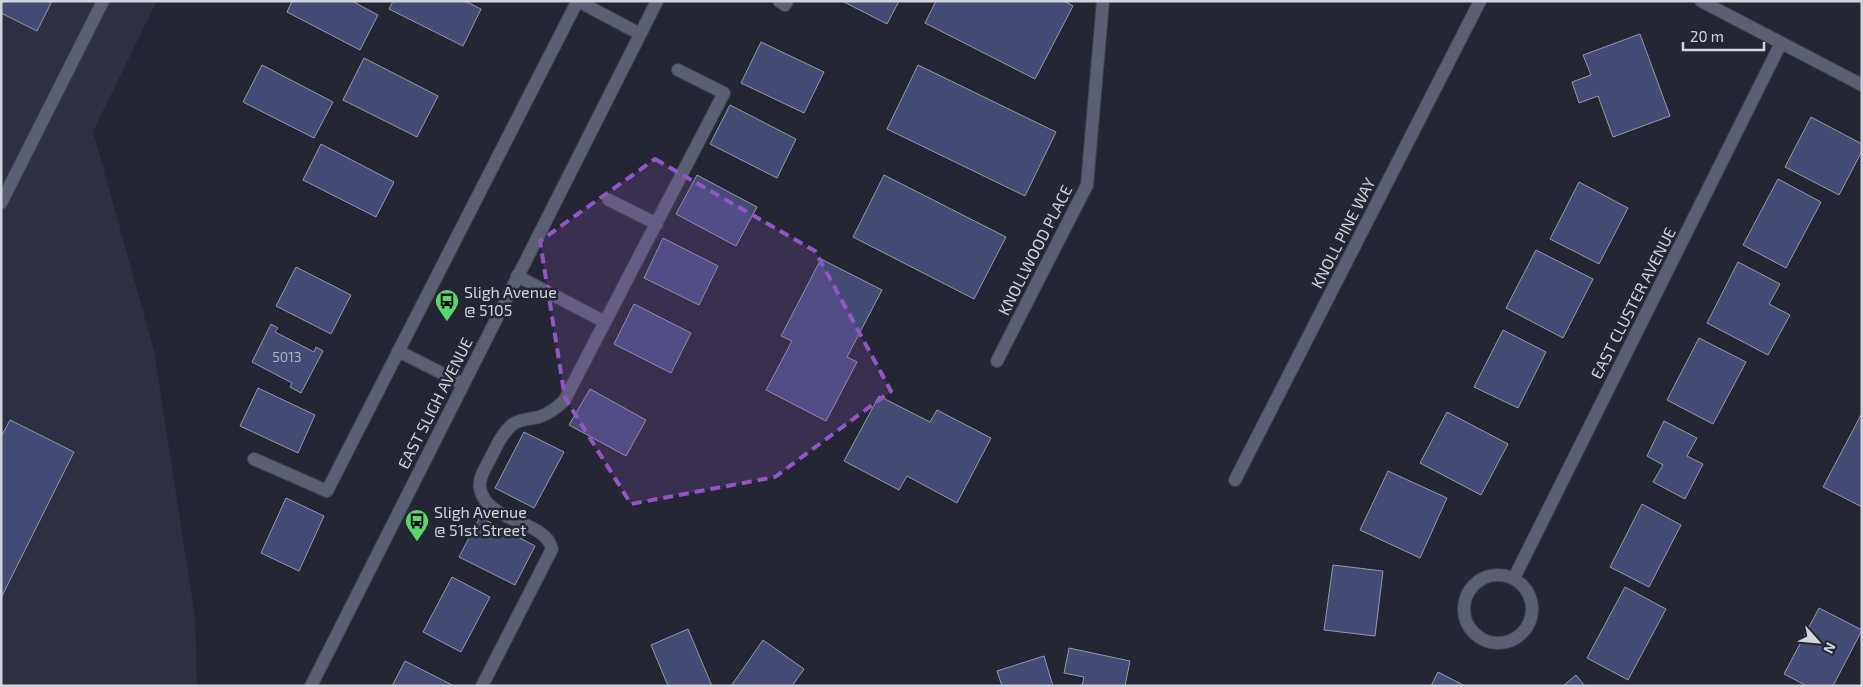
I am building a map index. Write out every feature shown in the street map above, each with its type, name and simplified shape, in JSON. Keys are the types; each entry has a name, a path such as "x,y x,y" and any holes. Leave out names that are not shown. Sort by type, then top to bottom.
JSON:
{"street":[{"path":"1,203 103,1"},
{"name":"EAST SLIGH AVENUE","path":"311,686 657,1"},
{"path":"779,1 786,5 787,1"},
{"name":"KNOLLWOOD PLACE","path":"997,361 1086,185 1103,1"},
{"name":"KNOLL PINE WAY","path":"1235,480 1480,1"},
{"path":"1701,1 1862,85"},
{"path":"254,459 327,491 577,2 640,34"},
{"name":"EAST CLUSTER AVENUE","path":"1514,578 1781,43"},
{"path":"482,686 552,549 550,540 542,534 499,513 486,501 480,487 482,473 504,433 522,420 554,411 564,400 724,93 678,70"},
{"path":"609,200 657,224"},
{"path":"517,276 605,322"},
{"path":"398,351 463,384"},
{"path":"1491,574 1503,574 1514,578 1523,585 1529,594 1532,605 1528,627 1510,641 1499,644 1478,638 1470,630 1465,620 1463,608 1465,596 1471,586 1491,574"}],"highlighted area":[{"path":"655,159 815,251 891,391 775,477 631,504 565,398 540,241"}],"shaded area":[{"path":"1,1 157,1 93,131 154,351 195,617 197,686 1,686"}],"building":[{"path":"1,1 52,1 37,31 1,13"},
{"path":"292,1 352,1 378,15 360,50 287,12"},
{"path":"393,1 465,1 481,9 463,46 389,9"},
{"path":"842,1 899,1 887,24"},
{"path":"936,1 1064,1 1073,6 1035,79 925,23"},
{"path":"1640,34 1670,116 1613,137 1598,96 1579,103 1572,82 1591,75 1583,55"},
{"path":"761,42 824,72 804,113 741,83"},
{"path":"364,58 438,96 417,137 343,100"},
{"path":"262,65 333,102 314,138 243,102"},
{"path":"918,65 1056,132 1025,196 887,129"},
{"path":"730,105 796,139 777,178 710,144"},
{"path":"1811,117 1862,144 1862,151 1839,195 1785,167"},
{"path":"321,144 394,182 376,217 303,180"},
{"path":"697,175 757,207 736,246 676,214"},
{"path":"884,175 1006,237 974,299 853,237"},
{"path":"1778,179 1821,202 1786,268 1743,245"},
{"path":"1579,182 1628,208 1599,264 1550,239"},
{"path":"663,238 718,266 699,305 644,278"},
{"path":"1536,250 1593,279 1563,338 1506,308"},
{"path":"821,259 882,290 847,357 857,362 826,421 766,390 792,341 781,336"},
{"path":"1738,262 1780,284 1769,304 1790,315 1768,355 1707,323"},
{"path":"296,267 351,295 331,334 276,306"},
{"path":"634,304 691,333 671,373 614,344"},
{"path":"271,324 278,328 275,332 314,352 316,347 323,351 301,393 290,387 292,383 252,362"},
{"path":"1503,330 1546,352 1518,408 1474,387"},
{"path":"1699,338 1746,362 1713,424 1667,400"},
{"path":"258,388 315,415 298,453 240,426"},
{"path":"590,389 646,420 626,456 569,425"},
{"path":"879,396 930,422 937,410 991,438 957,503 907,476 899,490 844,461"},
{"path":"1447,412 1508,444 1481,495 1420,463"},
{"path":"1862,413 1862,507 1823,487"},
{"path":"10,420 74,452 1,598 1,437"},
{"path":"1664,421 1697,438 1687,456 1703,464 1685,499 1653,482 1663,465 1647,456"},
{"path":"524,432 564,452 534,508 495,488"},
{"path":"1388,471 1447,498 1420,558 1360,530"},
{"path":"286,498 324,516 299,571 261,553"},
{"path":"1642,504 1681,525 1649,587 1610,567"},
{"path":"480,517 535,546 515,585 459,557"},
{"path":"1333,565 1383,571 1375,636 1324,630"},
{"path":"452,577 490,597 461,652 423,632"},
{"path":"1625,587 1666,609 1628,680 1587,658"},
{"path":"1819,608 1862,630 1833,686 1807,686 1784,674"},
{"path":"688,629 712,686 668,686 651,645"},
{"path":"763,640 804,669 792,686 731,686"},
{"path":"1069,648 1130,661 1125,686 1082,686 1084,677 1064,673"},
{"path":"1044,656 1053,686 1002,686 997,671"},
{"path":"405,661 454,686 392,686"},
{"path":"1438,672 1465,686 1431,686"},
{"path":"1576,675 1585,686 1563,686"}],"place":[{"name":"Sligh Avenue @ 5105","path":"447,322"},
{"name":"Sligh Avenue @ 51st Street","path":"417,542"}]}
